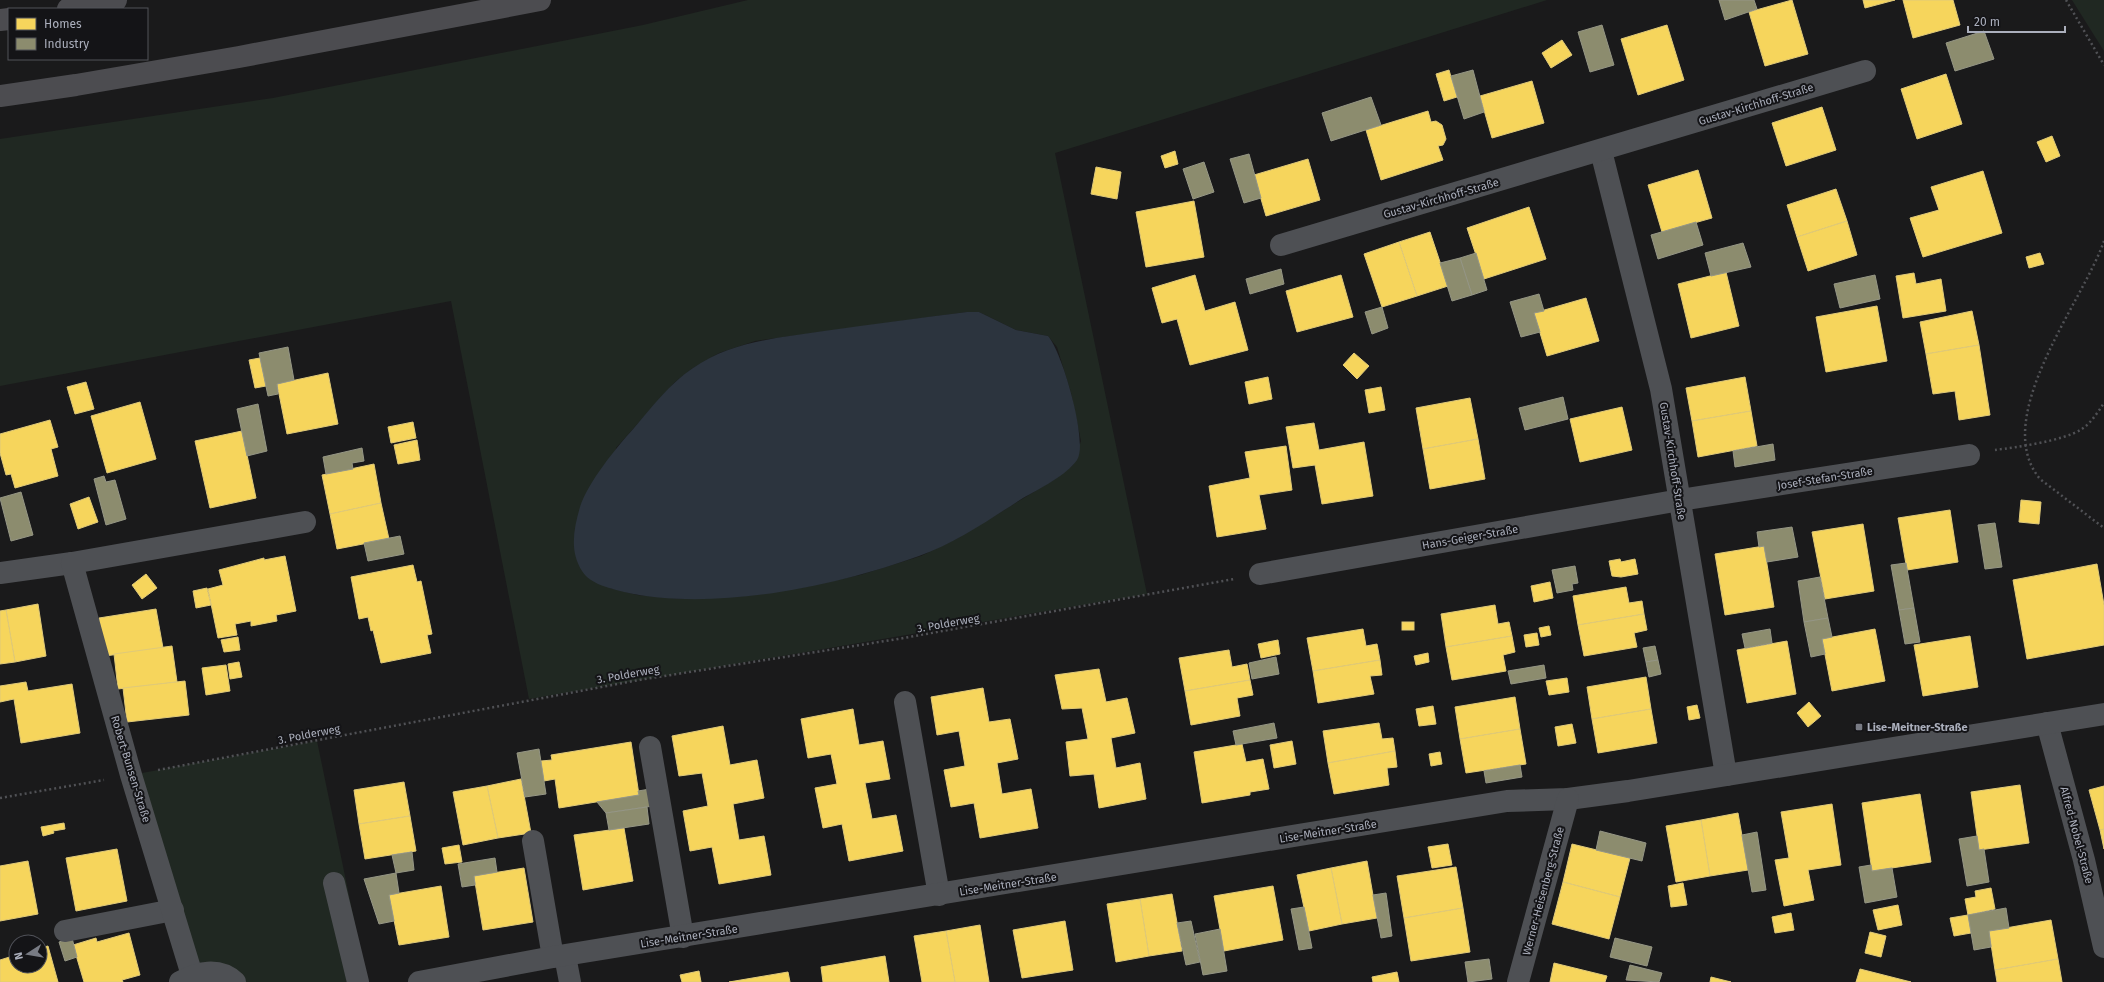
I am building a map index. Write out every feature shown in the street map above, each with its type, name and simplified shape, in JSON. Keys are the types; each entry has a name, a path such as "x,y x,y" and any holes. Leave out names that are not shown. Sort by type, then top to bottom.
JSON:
{"highway":[{"path":"73,8 116,0"},
{"path":"0,96 76,86 540,0"}],"street":[{"name":"Gustav-Kirchhoff-Straße","path":"1281,245 1601,151 1865,71"},
{"name":"Gustav-Kirchhoff-Straße","path":"1601,151 1661,389 1726,775"},
{"name":"Josef-Stefan-Straße","path":"1680,500 1969,455"},
{"name":"Hans-Geiger-Straße","path":"1260,574 1680,500"},
{"path":"0,573 72,563 305,522"},
{"name":"Robert-Bunsen-Straße","path":"72,563 132,775 174,910 186,978"},
{"path":"905,702 939,895"},
{"name":"Lise-Meitner-Straße","path":"420,982 559,957 1507,801 1568,799 2104,714"},
{"name":"Alfred-Nobel-Straße","path":"2047,724 2084,860 2104,947"},
{"path":"650,747 683,937"},
{"name":"Werner-Heisenberg-Straße","path":"1518,982 1568,799"},
{"path":"533,841 559,957 570,982"},
{"path":"334,884 358,982"},
{"path":"66,931 174,910"},
{"path":"186,978 211,972 230,977 235,982"}],"path":[{"path":"2066,0 2104,65"},
{"path":"2104,241 2090,274 2056,336 2038,374 2026,422 2025,446 2033,470 2040,479 2104,528"},
{"path":"2025,446 2063,436 2082,429 2097,414 2104,403"},
{"name":"3. Polderweg","path":"0,798 132,775 639,680 905,638 1260,574"}],"shaded area":[{"path":"748,0 1547,0 1055,153 1147,594 529,699 451,301 0,386 0,139 273,98 643,25","holes":["967,312 979,312 1016,330 1048,336 1057,347 1071,393 1081,441 1073,465 1052,481 958,538 921,556 860,575 800,588 744,596 681,599 637,595 610,588 616,448 675,382 693,368 719,353 755,341"]},
{"path":"2072,0 2104,0 2104,51"},
{"path":"967,312 979,312 1016,330 1048,336 1054,345 1072,397 1080,436 1080,450 1077,460 1060,476 972,530 933,551 849,578 812,586 734,598 695,599 658,597 624,592 606,587 590,579 582,571 575,556 574,539 580,507 589,487 611,455 654,404 684,374 708,359 723,352 756,342 842,328"},
{"path":"317,741 367,982 235,982 192,975 131,775"}],"building: Homes":[{"path":"1792,0 1808,54 1765,66 1749,12"},
{"path":"1863,0 1895,0 1865,8"},
{"path":"1903,0 1953,0 1960,25 1913,38"},
{"path":"1667,25 1684,80 1638,95 1621,39"},
{"path":"1562,40 1572,55 1551,68 1542,53"},
{"path":"1449,70 1457,97 1444,101 1436,74"},
{"path":"1946,74 1962,124 1917,139 1901,89"},
{"path":"1532,81 1544,123 1492,138 1480,96"},
{"path":"1822,107 1836,150 1786,166 1772,123"},
{"path":"1428,111 1431,122 1436,121 1442,125 1446,139 1443,145 1438,146 1443,160 1381,180 1366,130"},
{"path":"2052,136 2060,156 2046,162 2037,142"},
{"path":"1175,151 1178,164 1165,168 1161,156"},
{"path":"1308,159 1320,200 1266,216 1254,175"},
{"path":"1096,167 1121,172 1117,199 1091,194"},
{"path":"1698,170 1712,218 1662,232 1648,185"},
{"path":"1983,171 2002,233 1923,257 1910,218 1939,210 1931,187"},
{"path":"1836,189 1847,221 1797,237 1787,205"},
{"path":"1194,201 1204,257 1146,267 1136,212"},
{"path":"1529,207 1546,259 1484,279 1467,228"},
{"path":"1847,221 1857,255 1808,271 1797,237"},
{"path":"1430,232 1448,286 1417,296 1399,242"},
{"path":"1399,242 1417,296 1382,307 1364,254"},
{"path":"2040,253 2044,264 2029,268 2026,257"},
{"path":"1726,272 1739,326 1691,338 1678,284"},
{"path":"1914,273 1916,284 1941,279 1946,311 1903,318 1896,276"},
{"path":"1195,275 1205,311 1235,302 1248,350 1190,365 1177,319 1162,323 1152,288"},
{"path":"1341,275 1353,317 1297,332 1286,291"},
{"path":"1586,298 1599,341 1547,356 1534,313"},
{"path":"1877,306 1887,361 1826,372 1816,317"},
{"path":"1972,311 1979,345 1926,354 1920,322"},
{"path":"1979,345 1990,415 1959,420 1955,391 1933,394 1926,354"},
{"path":"1354,353 1369,366 1357,379 1343,365"},
{"path":"260,358 266,386 255,388 249,360"},
{"path":"328,373 338,424 287,434 277,384"},
{"path":"1268,377 1272,399 1249,404 1245,382"},
{"path":"1745,377 1751,411 1692,421 1686,388"},
{"path":"86,382 94,409 75,414 67,387"},
{"path":"1381,387 1385,410 1369,413 1365,390"},
{"path":"1470,398 1478,439 1423,449 1416,408"},
{"path":"140,402 156,459 107,473 91,416"},
{"path":"1622,407 1632,450 1580,462 1570,419"},
{"path":"1751,411 1757,446 1698,457 1692,421"},
{"path":"50,420 58,447 51,449 58,476 15,488 11,474 6,475 0,453 0,434"},
{"path":"413,422 416,438 391,443 388,427"},
{"path":"1314,423 1319,450 1364,442 1373,496 1322,504 1315,465 1293,468 1286,427"},
{"path":"242,431 256,498 210,508 195,441"},
{"path":"1478,439 1485,479 1430,489 1423,449"},
{"path":"417,440 420,460 398,464 394,445"},
{"path":"1286,446 1292,490 1259,495 1266,529 1217,537 1209,486 1250,478 1245,452"},
{"path":"374,464 381,503 330,514 322,475"},
{"path":"89,497 98,522 78,529 70,504"},
{"path":"2021,500 2041,502 2039,524 2019,522"},
{"path":"381,503 389,539 337,549 330,514"},
{"path":"1950,510 1958,562 1907,570 1898,518"},
{"path":"1863,524 1874,591 1825,599 1812,532"},
{"path":"1764,546 1774,607 1725,615 1715,554"},
{"path":"285,556 296,611 276,615 277,621 251,626 251,621 235,624 237,635 218,638 208,589 223,585 219,570 264,558 264,560"},
{"path":"1620,559 1621,562 1635,559 1638,574 1621,577 1612,576 1609,561"},
{"path":"2097,564 2104,605 2104,645 2027,659 2013,580"},
{"path":"413,565 417,582 421,581 432,634 427,635 431,653 381,663 373,630 371,631 368,617 359,619 351,577"},
{"path":"146,574 157,588 142,599 132,585"},
{"path":"1550,582 1553,598 1534,602 1531,586"},
{"path":"1626,587 1629,603 1642,601 1644,614 1578,625 1573,596"},
{"path":"207,588 211,605 196,608 193,591"},
{"path":"38,604 46,656 15,662 6,610"},
{"path":"1495,605 1498,624 1509,622 1512,636 1446,647 1441,614"},
{"path":"156,609 163,648 105,656 99,618"},
{"path":"6,610 15,662 0,664 0,611"},
{"path":"1644,614 1647,630 1634,633 1637,647 1584,656 1578,625"},
{"path":"1402,622 1414,622 1414,630 1402,630"},
{"path":"1549,626 1551,635 1541,637 1539,628"},
{"path":"1363,629 1366,646 1377,644 1380,660 1313,671 1307,638"},
{"path":"1875,629 1885,681 1832,691 1822,639"},
{"path":"1537,633 1539,645 1526,647 1524,635"},
{"path":"1512,636 1515,652 1503,655 1506,671 1452,680 1446,647"},
{"path":"1970,636 1978,687 1923,696 1914,645"},
{"path":"238,637 240,650 224,652 221,640"},
{"path":"1278,640 1280,654 1261,658 1258,644"},
{"path":"1787,641 1796,694 1747,703 1737,650"},
{"path":"172,646 177,682 118,689 114,654"},
{"path":"1229,650 1232,667 1247,664 1250,680 1185,691 1179,658"},
{"path":"1428,653 1429,662 1416,665 1414,656"},
{"path":"1380,660 1382,675 1370,676 1374,694 1318,703 1313,671"},
{"path":"239,662 242,677 230,679 228,664"},
{"path":"226,665 230,691 206,695 202,668"},
{"path":"1099,669 1106,702 1127,698 1135,733 1111,738 1116,768 1140,763 1146,799 1099,808 1094,774 1070,776 1066,742 1088,739 1082,708 1062,709 1055,675"},
{"path":"1646,677 1651,709 1592,719 1587,687"},
{"path":"1567,678 1569,692 1549,695 1546,681"},
{"path":"1250,680 1253,695 1237,698 1240,716 1191,725 1185,691"},
{"path":"185,681 189,715 127,722 123,688"},
{"path":"26,682 28,691 72,684 80,733 21,743 14,699 0,702 0,686"},
{"path":"983,688 989,722 1010,719 1018,759 997,763 1002,794 1031,789 1038,828 980,838 974,803 951,807 944,770 965,766 959,731 937,735 931,697"},
{"path":"1515,697 1520,729 1460,739 1455,707"},
{"path":"1809,702 1821,716 1808,727 1797,713"},
{"path":"1697,705 1700,718 1689,720 1687,707"},
{"path":"1433,706 1436,724 1419,726 1416,709"},
{"path":"853,709 859,745 883,741 890,779 865,783 872,819 896,815 903,851 849,861 842,824 823,828 815,788 837,784 831,754 808,758 801,719"},
{"path":"1651,709 1657,743 1598,753 1592,719"},
{"path":"1379,723 1382,739 1393,738 1395,751 1328,763 1323,731"},
{"path":"1572,724 1576,743 1558,746 1555,727"},
{"path":"723,726 730,765 757,760 764,798 733,804 739,840 764,836 771,875 719,884 712,847 690,851 683,811 708,806 702,773 679,776 672,736"},
{"path":"1520,729 1526,764 1466,773 1460,739"},
{"path":"1292,741 1296,764 1274,768 1270,745"},
{"path":"631,742 639,795 559,808 555,779 544,781 541,761 552,760 551,755"},
{"path":"1242,744 1246,762 1263,759 1269,789 1250,792 1250,795 1202,803 1194,752"},
{"path":"1395,751 1397,767 1387,768 1389,785 1334,794 1328,763"},
{"path":"1440,752 1442,764 1431,766 1429,754"},
{"path":"521,779 531,833 498,838 487,786"},
{"path":"404,782 410,816 359,824 354,790"},
{"path":"2020,785 2029,843 1979,850 1971,792"},
{"path":"487,786 498,838 463,845 453,792"},
{"path":"2104,786 2104,829 2100,830 2089,790"},
{"path":"1920,794 1931,862 1872,871 1862,803"},
{"path":"1832,804 1841,865 1808,870 1814,900 1784,906 1775,860 1789,858 1781,812"},
{"path":"1738,813 1748,870 1710,876 1701,820"},
{"path":"410,816 416,851 365,859 359,824"},
{"path":"1701,820 1710,876 1676,882 1666,826"},
{"path":"64,823 65,829 53,831 54,833 43,836 41,827"},
{"path":"624,828 633,881 583,890 574,835"},
{"path":"2104,829 2104,849 2100,830"},
{"path":"1448,844 1452,865 1432,868 1428,847"},
{"path":"1572,844 1630,858 1620,897 1563,882"},
{"path":"459,845 462,862 445,864 442,848"},
{"path":"117,849 127,901 76,911 66,858"},
{"path":"28,861 38,914 0,921 0,866"},
{"path":"1367,861 1377,918 1342,924 1331,868"},
{"path":"1456,867 1463,908 1404,918 1397,876"},
{"path":"524,868 533,922 483,930 474,876"},
{"path":"1331,868 1342,924 1309,931 1297,875"},
{"path":"1563,882 1620,897 1609,939 1552,924"},
{"path":"1683,883 1687,905 1671,907 1668,886"},
{"path":"441,886 449,937 399,945 389,895"},
{"path":"1273,886 1283,940 1224,951 1214,896"},
{"path":"1991,888 1995,909 1968,915 1965,899 1976,897 1975,891"},
{"path":"1172,894 1182,951 1149,956 1140,899"},
{"path":"1140,899 1149,956 1116,962 1107,904"},
{"path":"1898,905 1902,925 1878,930 1873,910"},
{"path":"1463,908 1470,952 1411,961 1404,918"},
{"path":"1791,913 1794,930 1775,933 1772,917"},
{"path":"1968,915 1971,933 1954,936 1950,918"},
{"path":"2051,920 2058,959 1995,970 1989,931"},
{"path":"1065,921 1073,970 1022,978 1013,930"},
{"path":"980,925 989,982 955,982 946,931"},
{"path":"946,931 955,982 922,982 914,936"},
{"path":"1870,932 1886,936 1881,957 1865,953"},
{"path":"129,933 140,975 122,980 123,982 84,982 73,945 96,938 97,942"},
{"path":"48,946 58,982 0,982 0,960 8,958 8,974 48,974"},
{"path":"885,956 889,982 823,982 821,967"},
{"path":"2058,959 2062,982 1997,982 1995,970"},
{"path":"1554,963 1607,976 1605,982 1550,982"},
{"path":"1860,969 1911,982 1856,982"},
{"path":"699,971 701,982 682,982 680,975"},
{"path":"788,972 790,982 729,982"},
{"path":"1397,972 1399,982 1373,982 1372,977"},
{"path":"1711,977 1731,982 1710,982"}],"building: Industry":[{"path":"1719,0 1754,0 1757,9 1725,20"},
{"path":"1602,25 1614,65 1590,72 1578,32"},
{"path":"1984,31 1994,59 1955,71 1946,43"},
{"path":"1473,70 1484,112 1464,119 1451,76"},
{"path":"1371,97 1381,125 1331,141 1322,113"},
{"path":"1249,154 1261,198 1244,203 1230,159"},
{"path":"1204,162 1214,192 1193,199 1183,169"},
{"path":"1696,222 1703,245 1658,259 1651,235"},
{"path":"1743,243 1751,267 1711,276 1705,253"},
{"path":"1476,253 1487,290 1472,295 1460,258"},
{"path":"1460,258 1472,295 1452,301 1440,263"},
{"path":"1281,269 1284,284 1250,294 1246,279"},
{"path":"1875,275 1880,299 1840,308 1834,284"},
{"path":"1539,294 1544,311 1534,313 1540,332 1521,337 1510,302"},
{"path":"1382,307 1388,328 1372,334 1365,312"},
{"path":"288,347 294,380 277,384 278,394 268,396 259,353"},
{"path":"1563,397 1568,419 1525,430 1519,408"},
{"path":"258,404 267,451 247,456 237,409"},
{"path":"1773,444 1775,460 1735,467 1733,451"},
{"path":"362,448 364,461 352,463 353,469 326,474 323,457"},
{"path":"104,476 106,482 115,480 126,519 106,525 94,479"},
{"path":"21,492 33,535 11,541 0,498"},
{"path":"1995,523 2002,567 1985,569 1978,525"},
{"path":"1792,527 1798,557 1767,562 1764,546 1759,547 1757,532"},
{"path":"400,536 404,554 368,561 364,543"},
{"path":"1906,563 1914,608 1899,610 1891,565"},
{"path":"1575,566 1578,583 1572,584 1573,590 1557,593 1552,570"},
{"path":"1820,577 1828,618 1804,622 1798,581"},
{"path":"1914,608 1920,642 1905,644 1899,610"},
{"path":"1828,618 1832,637 1822,639 1825,654 1811,657 1804,622"},
{"path":"1770,629 1772,643 1745,648 1742,634"},
{"path":"1655,646 1658,660 1646,662 1643,648"},
{"path":"1276,657 1279,674 1252,679 1249,663"},
{"path":"1658,660 1661,674 1649,677 1646,662"},
{"path":"1544,665 1546,678 1511,684 1508,671"},
{"path":"1274,723 1277,738 1236,745 1233,731"},
{"path":"539,749 546,794 525,797 517,753"},
{"path":"1520,765 1522,777 1486,783 1484,771"},
{"path":"650,789 653,806 606,813 597,802 639,795 638,791"},
{"path":"647,807 649,824 609,830 606,813"},
{"path":"1600,831 1646,843 1642,861 1596,850"},
{"path":"1757,832 1766,890 1752,892 1742,835"},
{"path":"1977,836 1979,850 1984,849 1989,882 1967,886 1959,839"},
{"path":"412,852 414,870 396,873 392,855"},
{"path":"495,858 497,872 474,876 475,885 462,887 458,864"},
{"path":"1871,865 1872,871 1892,868 1897,897 1865,903 1859,867"},
{"path":"396,873 399,893 389,895 394,921 379,924 364,879"},
{"path":"1386,893 1392,936 1381,938 1373,895"},
{"path":"1304,907 1312,948 1299,950 1291,909"},
{"path":"2006,908 2009,928 1989,931 1991,947 1974,950 1968,915"},
{"path":"1191,921 1200,962 1186,965 1177,923"},
{"path":"1220,929 1227,971 1203,975 1195,934"},
{"path":"72,938 77,957 65,961 59,942"},
{"path":"1615,938 1652,947 1647,966 1610,957"},
{"path":"1489,959 1492,979 1468,982 1465,962"},
{"path":"1630,965 1662,973 1659,982 1626,980"}],"place":[{"name":"Lise-Meitner-Straße","path":"1859,727"}]}
